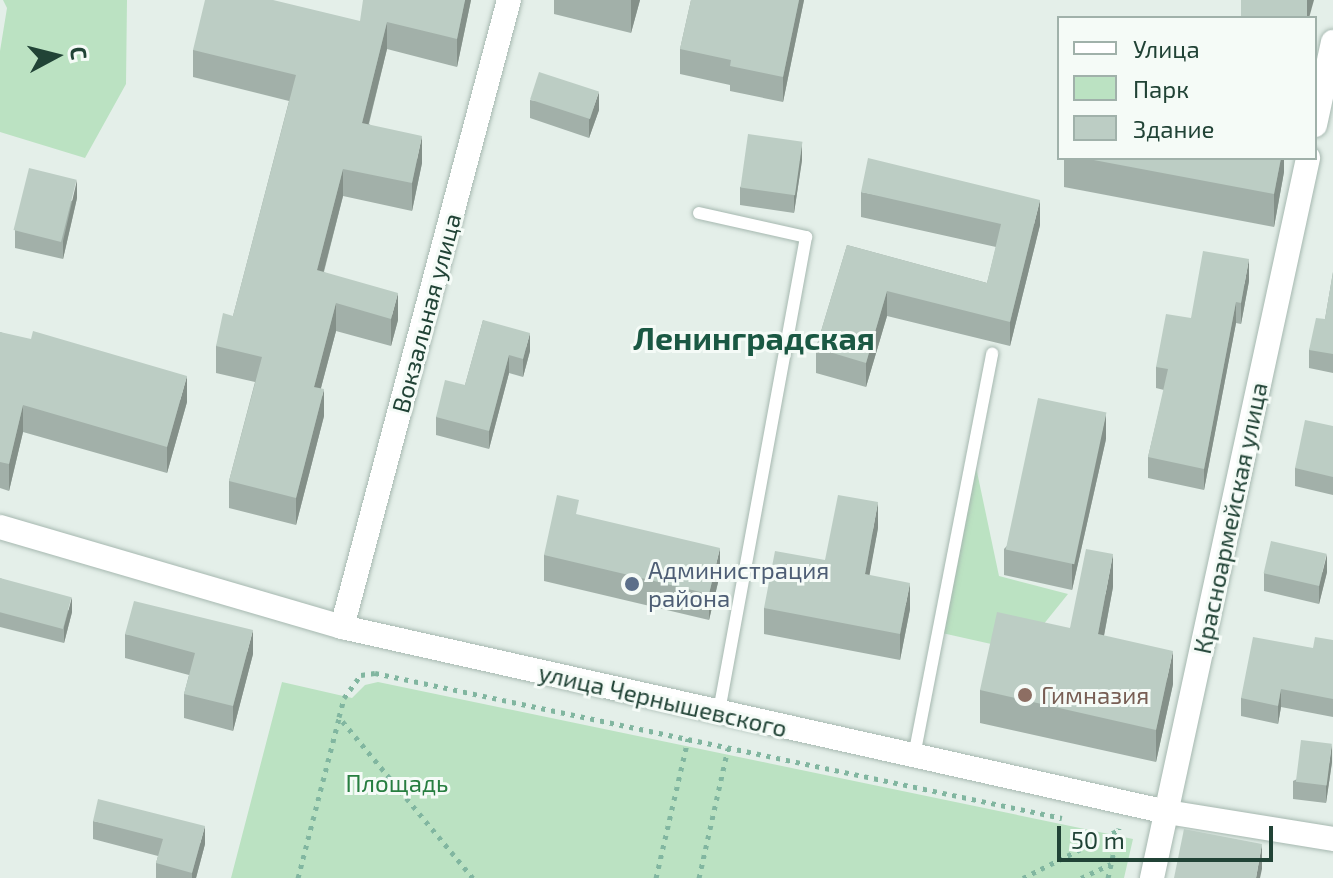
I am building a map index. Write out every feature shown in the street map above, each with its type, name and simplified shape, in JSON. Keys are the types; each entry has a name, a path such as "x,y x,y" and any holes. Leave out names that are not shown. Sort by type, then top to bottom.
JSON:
{"street":[{"name":"Вокзальная улица","path":"342,627 509,0"},
{"path":"1317,116 1333,42"},
{"name":"Красноармейская улица","path":"1152,878 1308,160"},
{"name":"улица Чернышевского","path":"0,527 342,627 1167,812 1333,839"}],"lane":[{"path":"699,213 806,237 719,713"},
{"path":"914,756 992,353"}],"path":[{"path":"298,878 344,698 361,675 375,673 1072,821"},
{"path":"339,717 473,878"},
{"path":"656,878 688,739"},
{"path":"699,878 728,748"},
{"path":"1108,878 1127,803"},
{"path":"1103,827 1161,839"},
{"path":"1023,878 1119,830"},
{"path":"1081,878 1112,863"}],"green space":[{"path":"3,0 127,0 126,84 85,158 0,132 0,51 7,8"},
{"path":"976,467 999,576 1068,594 1022,651 942,633"},
{"name":"Площадь","path":"282,682 352,698 365,685 378,682 1133,839 1124,878 231,878"}],"building":[{"path":"205,0 273,0 360,21 363,0 465,0 457,39 387,22 362,123 422,136 412,183 343,169 317,270 398,293 391,319 336,303 314,387 324,389 296,498 229,481 262,357 216,346 223,313 233,316 296,75 193,50"},
{"path":"691,0 799,0 783,77 730,66 731,60 680,49"},
{"path":"1241,0 1307,0 1307,16 1241,16"},
{"path":"539,72 599,91 590,119 530,100"},
{"path":"748,134 802,142 795,195 740,187"},
{"path":"868,158 1040,200 1010,322 887,291 866,363 816,348 847,245 987,283 1001,224 861,192"},
{"path":"1094,160 1281,160 1274,194"},
{"path":"29,168 77,180 61,242 14,230"},
{"path":"1203,251 1249,259 1241,303 1236,302 1204,469 1148,457 1168,369 1156,367 1166,314 1191,318"},
{"path":"1333,272 1333,354 1309,350 1316,318 1325,319"},
{"path":"483,320 530,333 523,359 509,355 489,431 436,417 445,380 465,385"},
{"path":"33,331 187,376 167,447 23,405 9,464 0,462 0,332 31,339"},
{"path":"1038,398 1106,413 1074,564 1006,550"},
{"path":"1305,420 1333,426 1333,477 1295,468"},
{"path":"557,495 579,500 576,514 720,548 709,594 544,555"},
{"path":"838,495 878,502 865,574 910,583 900,634 764,608 775,551 825,560"},
{"path":"1271,541 1327,554 1319,586 1264,573"},
{"name":"Гимназия","path":"1086,549 1113,554 1098,634 1173,651 1156,730 980,690 997,612 1070,628"},
{"path":"0,578 71,597 63,629 0,612"},
{"path":"134,601 253,630 233,706 184,694 195,653 125,634"},
{"path":"1253,637 1313,648 1315,637 1333,640 1333,699 1281,689 1278,706 1241,698"},
{"path":"1301,740 1332,744 1327,785 1296,782"},
{"path":"98,799 205,826 192,873 156,863 163,839 93,821"},
{"path":"1184,829 1262,844 1256,878 1174,878"}],"place":[{"name":"Администрация района","path":"632,584"},
{"name":"Гимназия","path":"1025,695"}],"district":[{"name":"Ленинградская","path":"754,337"}]}
